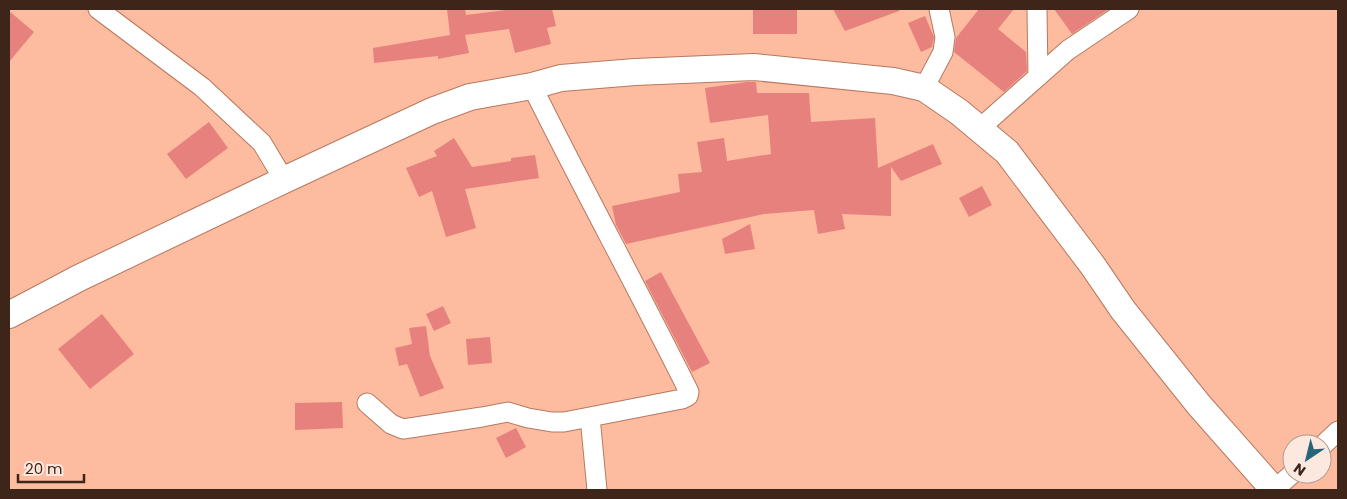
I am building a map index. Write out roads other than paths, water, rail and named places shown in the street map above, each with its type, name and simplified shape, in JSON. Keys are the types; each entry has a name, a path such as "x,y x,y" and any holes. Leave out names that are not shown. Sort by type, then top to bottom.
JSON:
{"street":[{"path":"98,9 202,87 262,143 284,180"},
{"path":"924,88 943,52 945,37 939,9"},
{"path":"1037,9 1038,77"},
{"path":"978,129 1068,50 1130,9"},
{"path":"9,315 79,278 284,180 432,111 470,97 532,86 560,78 635,72 754,68 893,81 924,88 959,112 1007,152 1093,266 1123,310 1199,405 1274,490"},
{"path":"367,403 391,424 403,428 508,412 528,418 564,422 682,400 688,396 689,392 644,302 580,182 532,86"},
{"path":"590,417 597,490"}]}
